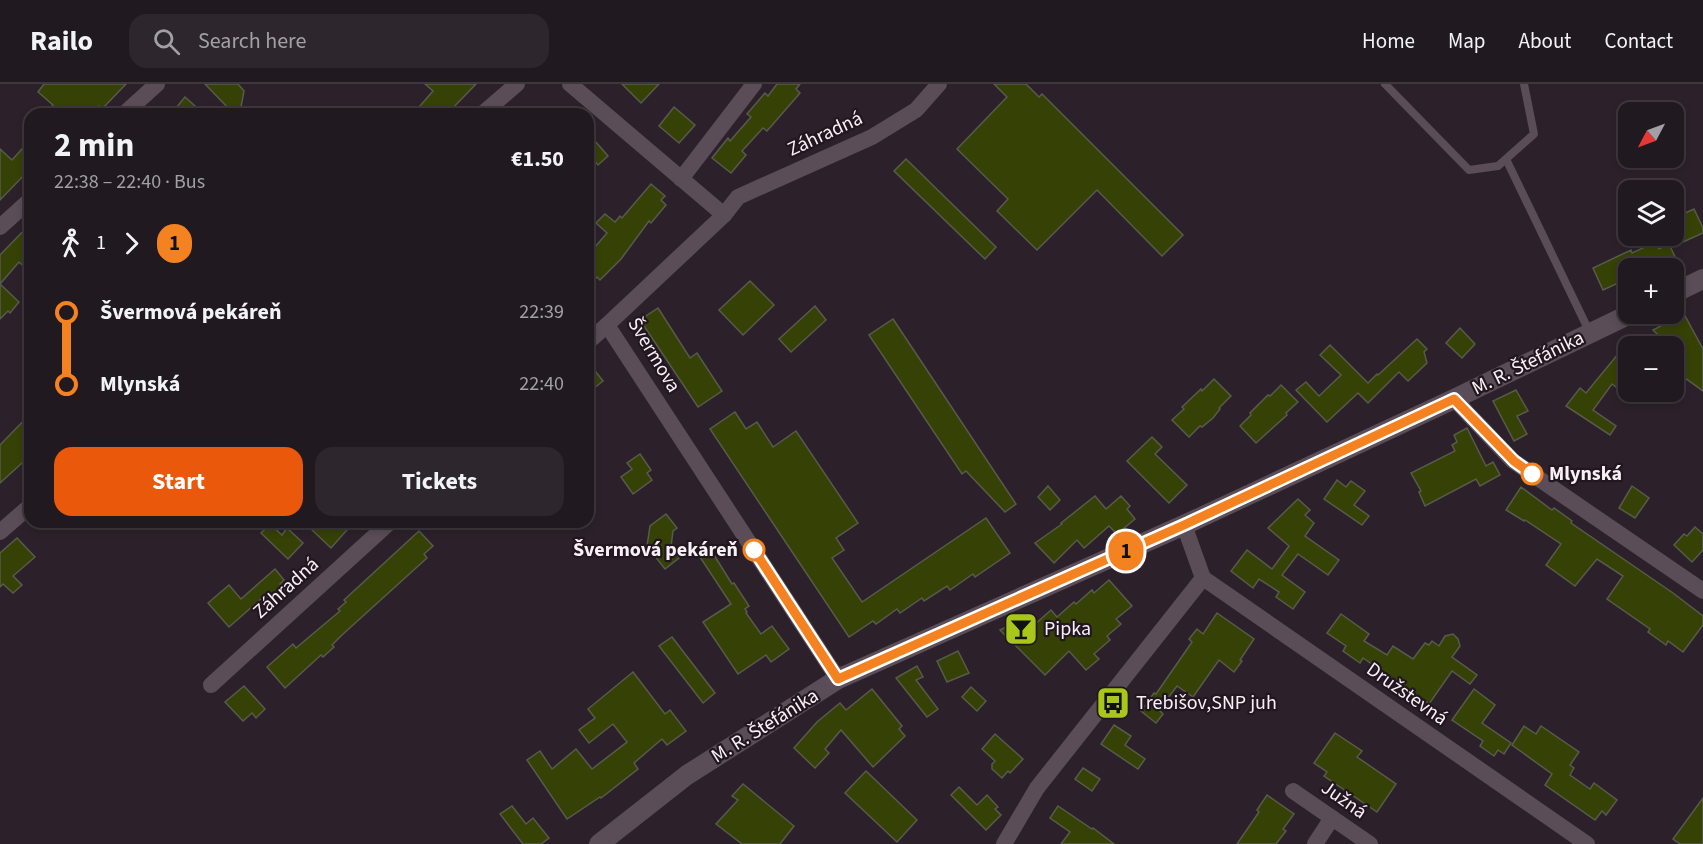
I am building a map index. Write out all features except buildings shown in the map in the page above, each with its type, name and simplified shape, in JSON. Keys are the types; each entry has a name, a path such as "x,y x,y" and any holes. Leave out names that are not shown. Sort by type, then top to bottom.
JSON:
{"street":[{"path":"131,108 157,84"},
{"path":"489,108 517,84"},
{"path":"570,84 724,215"},
{"path":"681,179 754,84"},
{"name":"Záhradná","path":"724,215 738,197 872,137 916,110 939,84"},
{"path":"0,227 24,205"},
{"name":"Švermova","path":"724,215 607,325 838,679"},
{"path":"1684,288 1703,279"},
{"name":"M. R. Štefánika","path":"599,844 687,775 838,679 1184,525 1618,320"},
{"path":"594,337 607,325"},
{"path":"1454,399 1514,461 1702,589"},
{"path":"0,532 24,511"},
{"path":"1004,844 1037,788 1203,578 1184,525"},
{"name":"Záhradná","path":"211,685 383,528"},
{"name":"Družstevná","path":"1203,578 1587,844"},
{"name":"Južná","path":"1293,791 1370,844"},
{"path":"1315,844 1332,818"}],"lane":[{"path":"1385,84 1469,170 1498,166 1534,134 1524,84"},
{"path":"1506,159 1590,333"}],"bus line":[{"name":"1","path":"754,550 838,679 1184,525 1454,399 1514,461 1532,474"}],"place":[{"name":"Mlynská","path":"1532,474"},
{"name":"Švermová pekáreň","path":"754,550"},
{"name":"Pipka","path":"1021,629"},
{"name":"Trebišov,SNP juh","path":"1113,703"}]}
